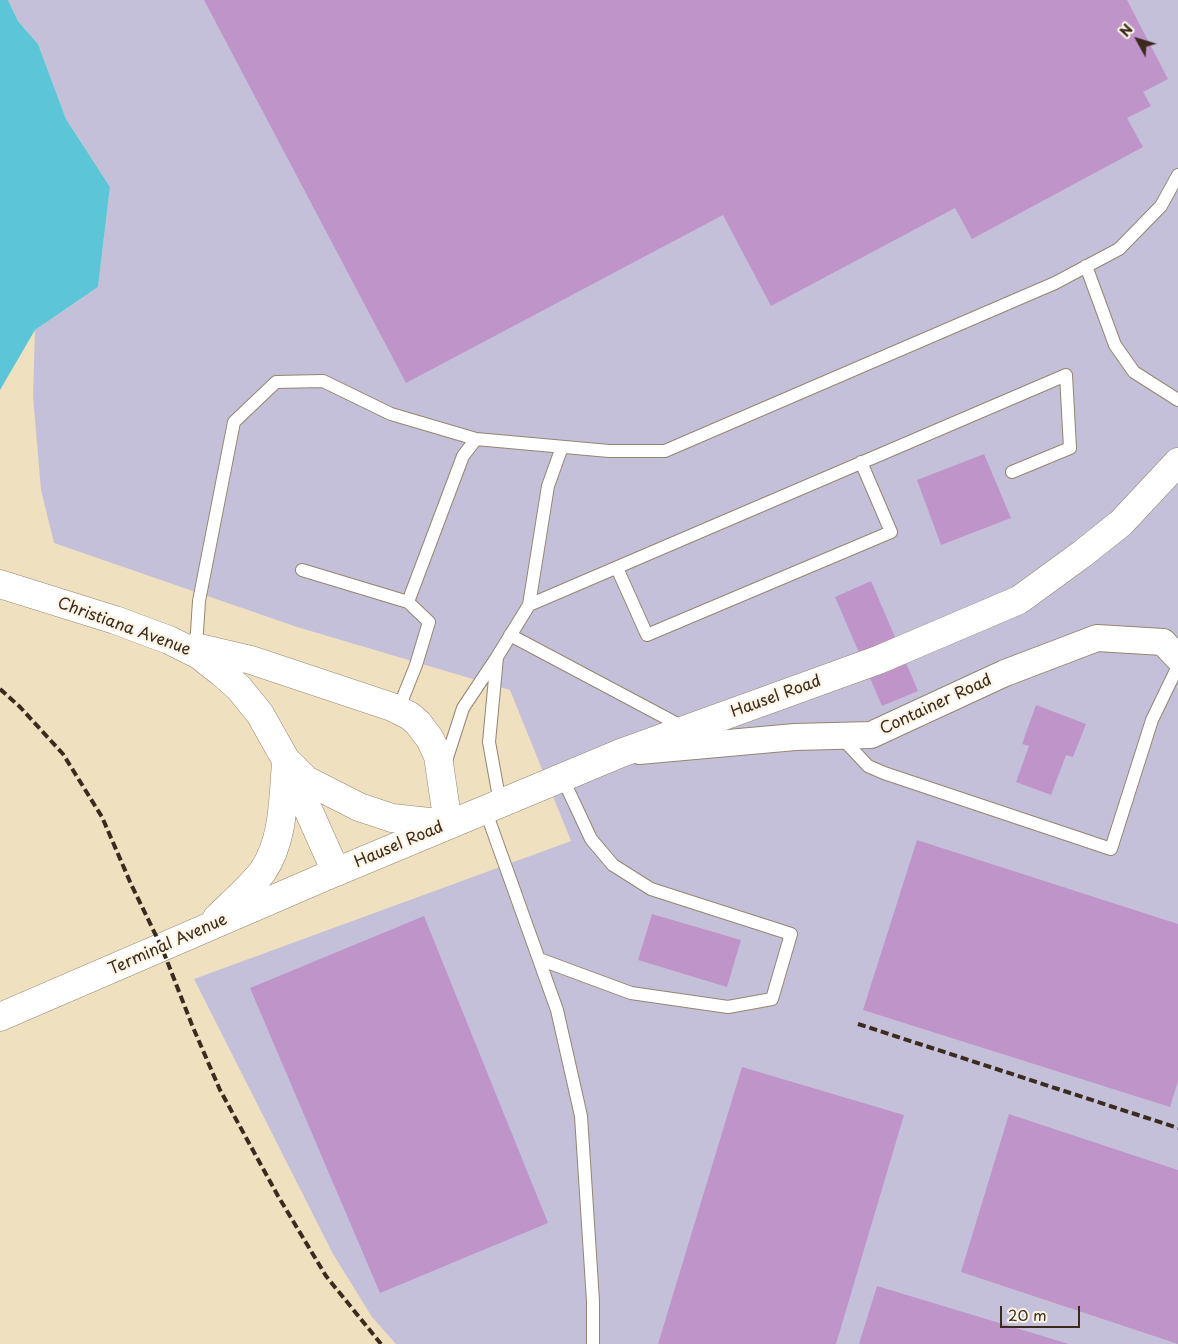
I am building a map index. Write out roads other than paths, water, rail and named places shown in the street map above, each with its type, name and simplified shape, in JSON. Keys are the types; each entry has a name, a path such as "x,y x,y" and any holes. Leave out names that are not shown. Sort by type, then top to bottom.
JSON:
{"main road":[{"name":"Hausel Road","path":"336,872 621,753 878,660 1019,600 1121,523 1178,462"},
{"name":"Christiana Avenue","path":"0,584 115,620 169,640 199,655 238,688 260,714 287,762 336,872"},
{"path":"169,640 251,660 398,710 410,716 430,739 438,756 440,780 448,824 392,818 359,807 306,780 287,762"},
{"path":"208,927 262,872 272,856 281,819 287,762"},
{"name":"Terminal Avenue","path":"0,1017 336,872"}],"street":[{"name":"Container Road","path":"621,753 795,737 871,735 1004,673 1096,638 1163,642 1178,658"}],"lane":[{"path":"196,647 200,601 234,422 276,382 323,381 391,414 476,438 609,451 665,451 1055,283 1119,249 1161,206 1178,175"},
{"path":"1086,266 1115,345 1134,372 1178,400"},
{"path":"529,605 1066,375 1070,448 1012,472"},
{"path":"408,602 463,456 476,438"},
{"path":"440,780 463,708 529,605 548,486 562,447"},
{"path":"617,568 647,634 890,532 861,462"},
{"path":"302,570 408,602 429,622 416,665 398,710"},
{"path":"510,636 687,729"},
{"path":"497,657 489,742 492,806 539,960 557,1010 581,1116 593,1302 593,1344"},
{"path":"840,736 868,766 884,774 1111,849 1152,720 1178,666"},
{"path":"539,960 631,993 728,1007 772,999 791,934 651,889 614,865 591,839 562,777"}],"water":[{"path":"0,0 8,0 18,21 38,44 66,119 110,187 98,287 35,330 0,390"}],"railway":[{"path":"0,689 20,707 63,754 102,817 131,884 162,948 220,1090 278,1196 326,1276 381,1344"},
{"path":"858,1024 1178,1128"}]}
